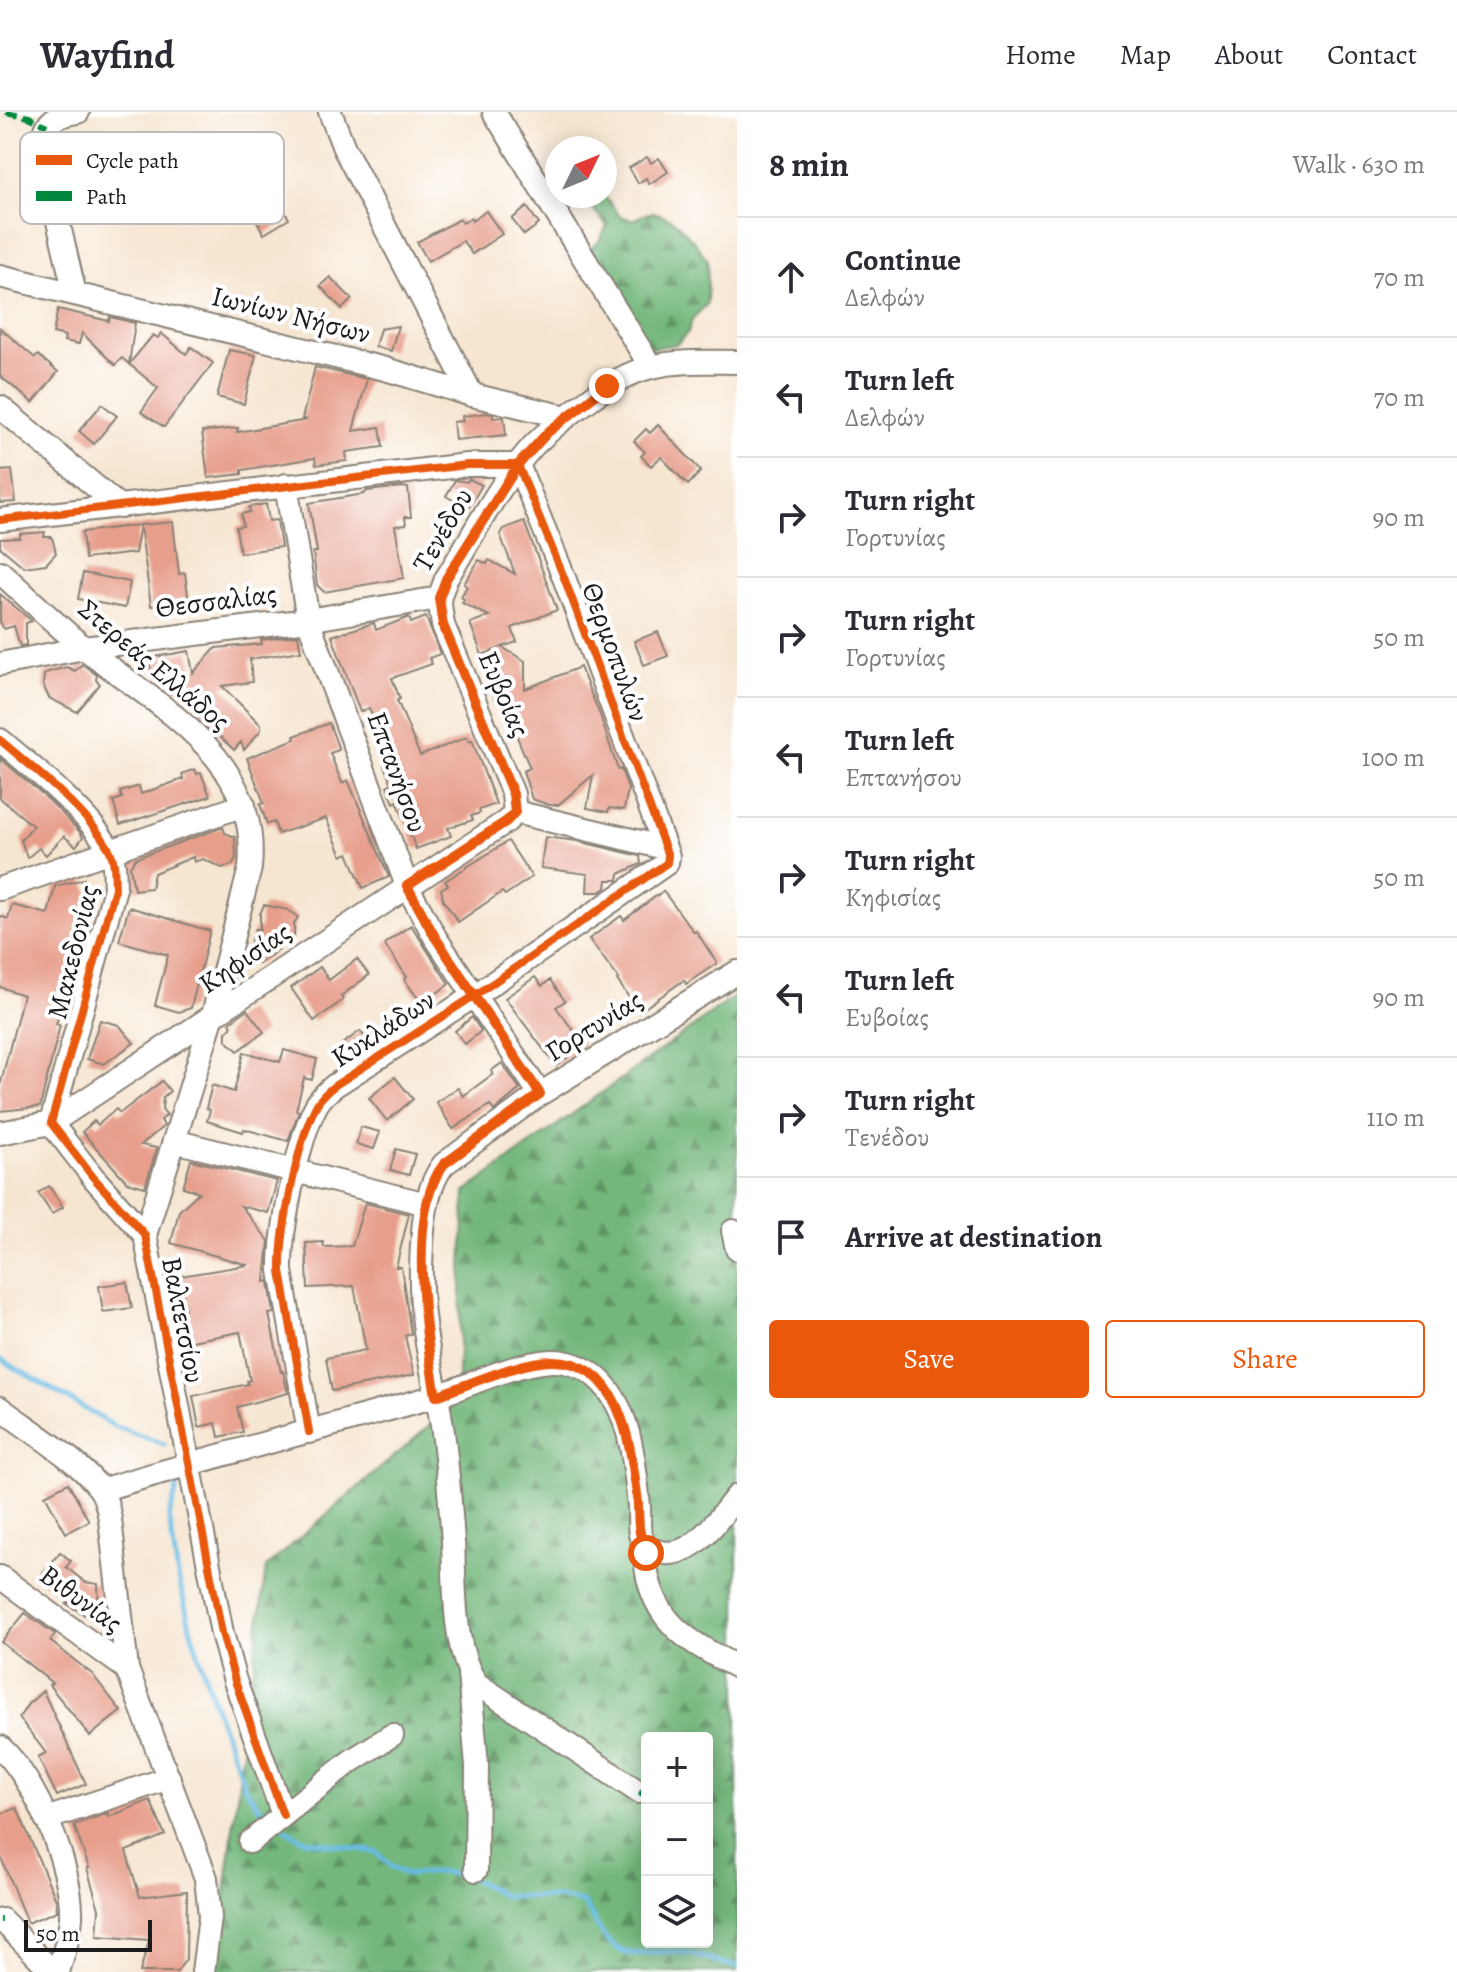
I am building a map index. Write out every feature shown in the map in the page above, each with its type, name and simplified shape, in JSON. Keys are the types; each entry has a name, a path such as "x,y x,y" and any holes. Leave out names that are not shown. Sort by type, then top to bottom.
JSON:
{"street":[{"path":"44,132 54,119 78,112"},
{"path":"330,112 344,148 472,395"},
{"path":"494,112 651,367"},
{"path":"59,224 75,294"},
{"name":"Ιωνίων Νήσων","path":"0,276 385,369 472,395 566,417"},
{"name":"Τενέδου","path":"439,598 446,579 518,465 540,439 566,417 607,386 651,367 737,362"},
{"path":"0,407 120,507"},
{"path":"0,520 467,465 518,465"},
{"name":"Θερμοπυλών","path":"518,465 563,575 667,852"},
{"name":"Επτανήσου","path":"286,485 308,620 407,886 427,924 540,1094"},
{"name":"Στερεάς Ελλάδος","path":"0,572 84,648 206,744 235,781 251,833 250,868 213,1015 145,1235"},
{"name":"Θεσσαλίας","path":"0,664 84,648 308,620 439,598"},
{"name":"Ευβοίας","path":"439,598 443,625 513,794 515,812"},
{"name":"Μακεδονίας","path":"0,740 84,816 109,849 114,864 115,888 51,1123"},
{"path":"0,889 244,805"},
{"path":"515,812 667,852"},
{"name":"Κηφισίας","path":"0,1133 51,1123 507,821 515,812"},
{"name":"Κυκλάδων","path":"309,1432 281,1271 281,1244 296,1171 321,1098 334,1086 474,996 667,863 667,852"},
{"name":"Γορτυνίας","path":"476,1870 477,1766 469,1673 456,1608 448,1477 426,1334 421,1271 427,1204 436,1173 540,1094 737,972"},
{"name":"Βαλτετσίου","path":"51,1123 93,1177 145,1235 229,1660 283,1815"},
{"path":"174,1141 427,1204"},
{"path":"101,1490 188,1463 436,1396 529,1364 555,1361 579,1366 596,1377 611,1394 622,1416 638,1497 641,1539 647,1547 664,1553 678,1553 690,1547 701,1539 737,1496"},
{"path":"0,1408 101,1490 110,1519 127,1669 206,1878 210,1917 203,1972"},
{"path":"647,1547 645,1563 650,1586 664,1617 710,1653 737,1667"},
{"name":"Βιθυνίας","path":"0,1577 127,1669"},
{"path":"469,1673 477,1684 639,1792"},
{"path":"250,1842 351,1761 392,1735"},
{"path":"0,1747 28,1781 46,1819 70,1893 71,1919 67,1942 55,1972 2,1920"},
{"path":"46,1819 169,1778"}],"green space":[{"path":"593,208 614,208 620,216 632,220 650,213 659,214 683,230 708,260 707,304 693,318 688,332 677,344 647,349 588,252 600,240 607,226"},
{"path":"737,995 737,1972 215,1972 266,1567 457,1402 465,1192"}],"building":[{"path":"647,157 651,163 659,158 668,172 649,184 646,178 638,183 629,168"},
{"path":"527,207 539,224 524,235 512,219"},
{"path":"486,211 502,234 472,254 463,241 428,261 417,242 460,219 463,223 471,218 472,221"},
{"path":"258,224 281,224 264,234"},
{"path":"330,277 352,299 342,309 320,286"},
{"path":"58,309 109,321 110,317 135,323 129,364 122,358 115,365 82,333 79,344 64,341 65,336 53,333"},
{"path":"398,326 391,351 375,346 380,329"},
{"path":"0,328 35,358 38,355 58,372 33,403 0,376"},
{"path":"161,333 186,354 191,347 213,363 164,427 141,412 158,388 129,364 153,335 158,338"},
{"path":"229,350 256,355 244,404 217,397"},
{"path":"315,367 367,379 353,431 380,427 383,447 346,452 347,461 316,465 315,458 208,478 202,432 238,428 237,432 307,420 302,419"},
{"path":"102,404 117,416 94,444 79,431"},
{"path":"493,414 493,418 504,417 506,435 455,440 453,422 463,421 462,416"},
{"path":"658,425 701,471 688,485 661,457 651,466 641,456 645,452 634,441 646,429 650,433"},
{"path":"12,470 16,502 0,503 0,471"},
{"path":"469,479 482,485 468,509 446,496 455,480 467,482"},
{"path":"408,488 411,517 405,517 406,525 395,526 404,578 324,592 317,585 313,552 317,552 309,503"},
{"path":"266,504 269,521 277,520 281,547 240,553 236,527 243,526 241,514 250,512 249,507"},
{"path":"524,521 557,610 512,628 517,642 502,647 525,661 525,689 580,667 628,789 624,810 609,808 608,812 587,808 593,775 558,805 532,799 523,771 530,768 503,703 494,699 496,686 490,683 488,675 499,649 482,655 470,623 489,616 462,603 464,599 461,597 467,586 464,584 479,560 487,564 489,560 515,574 500,534 503,529"},
{"path":"173,522 179,574 185,573 189,603 179,605 180,611 160,614 158,605 151,606 140,525"},
{"path":"140,525 135,553 85,559 82,532"},
{"path":"45,532 44,537 52,537 56,553 46,564 24,567 0,547 0,539"},
{"path":"83,573 130,582 125,608 78,599"},
{"path":"0,594 32,621 26,623 26,645 20,646 14,626 4,629 0,622"},
{"path":"409,617 411,623 426,617 440,654 429,658 432,664 392,678 400,699 397,700 420,756 467,737 469,742 472,740 496,804 479,810 480,813 471,816 473,820 448,828 451,836 416,849 397,801 394,803 387,786 392,783 384,766 390,763 386,749 369,708 360,712 332,636 374,623 376,630"},
{"path":"658,632 668,656 644,665 634,641"},
{"path":"298,635 301,651 250,659 252,682 222,686 261,725 261,730 244,750 241,742 234,750 196,714 207,697 184,700 182,691 172,693 171,682 159,684 157,671 151,672 149,658 189,651 193,673 216,648 262,644 261,640"},
{"path":"82,664 97,675 96,680 100,684 77,712 49,698 43,685 44,675 67,667 75,671"},
{"path":"329,723 339,750 330,753 342,783 348,780 389,877 363,888 348,853 342,856 326,818 278,834 274,822 267,824 260,804 264,803 247,758"},
{"path":"0,758 79,831 83,837 76,846 64,836 46,855 39,848 27,858 21,840 33,826 0,798"},
{"path":"195,769 197,774 201,773 210,796 120,825 113,801 122,798 120,792 139,786 141,794 183,779 182,774"},
{"path":"223,827 225,833 235,837 236,858 232,865 222,868 203,859 194,862 193,857 154,873 151,888 134,890 130,866 136,858"},
{"path":"545,837 640,856 641,864 619,874 618,880 607,880 606,888 600,892 587,892 588,874 541,868"},
{"path":"508,841 532,877 505,895 502,892 458,922 443,899 441,889 448,885 445,881"},
{"path":"84,879 92,897 56,1024 60,1025 40,1107 0,1111 0,1086 23,995 0,987 0,916 8,919 12,905 48,914 55,886"},
{"path":"663,891 696,931 717,963 686,984 684,980 639,1012 589,939 621,916 624,920"},
{"path":"264,905 288,910 298,917 294,924 294,937 259,964 250,959 253,946 250,944 255,929 260,929 260,914"},
{"path":"129,907 210,931 191,1008 179,1012 155,1005 168,955 119,941"},
{"path":"411,925 449,984 422,1004 384,944"},
{"path":"357,959 369,975 341,996 343,1000 314,1021 291,988 320,967 329,980"},
{"path":"535,977 542,986 550,980 565,1001 556,1007 584,1045 556,1066 505,998"},
{"path":"247,1010 264,1032 238,1051 226,1040 226,1032 232,1026 230,1022"},
{"path":"472,1017 481,1031 465,1044 455,1031"},
{"path":"100,1020 119,1025 134,1043 104,1064 87,1059"},
{"path":"360,1031 371,1044 351,1058 341,1045"},
{"path":"284,1050 317,1059 312,1080 304,1078 296,1110 299,1111 288,1141 207,1121 210,1110 206,1108 212,1085 234,1092 244,1052 280,1062"},
{"path":"502,1063 520,1089 494,1111 490,1105 453,1129 436,1102 458,1088 463,1096 493,1074 491,1071"},
{"path":"395,1077 413,1099 387,1121 369,1098"},
{"path":"162,1081 170,1091 163,1097 162,1109 167,1115 161,1120 164,1126 141,1145 157,1148 145,1187 127,1182 82,1132 94,1121 98,1125 116,1109 120,1113"},
{"path":"361,1127 380,1132 374,1149 356,1144"},
{"path":"396,1149 415,1154 409,1175 390,1170"},
{"path":"191,1160 277,1181 268,1213 241,1206 269,1241 265,1282 269,1281 274,1313 269,1314 288,1393 237,1407 243,1432 219,1437 216,1423 199,1427 193,1396 248,1384 250,1380 240,1332 186,1342 180,1311 185,1310 180,1276 248,1265 171,1243 179,1211 199,1192 183,1187"},
{"path":"49,1186 63,1207 52,1214 38,1193"},
{"path":"365,1203 409,1214 396,1267 401,1267 411,1334 405,1336 414,1375 332,1391 326,1358 366,1350 354,1286 308,1288 306,1243 323,1242 324,1247 352,1246"},
{"path":"127,1282 132,1308 103,1312 99,1286"},
{"path":"68,1483 89,1521 66,1533 45,1495"},
{"path":"60,1552 71,1561 66,1567 85,1582 98,1584 99,1624 67,1604 39,1578"},
{"path":"25,1613 55,1634 50,1641 92,1674 121,1711 90,1736 49,1685 52,1683 1,1642"},
{"path":"43,1691 86,1784 57,1796 38,1757 46,1753 19,1718 28,1704"},
{"path":"150,1800 165,1835 126,1851 140,1897 187,1891 186,1959 177,1972 140,1972 149,1940 97,1936 99,1909 74,1825 108,1813 109,1817"},
{"path":"17,1808 56,1900 57,1911 27,1923 0,1855 0,1814"}],"waterway":[{"path":"0,1359 116,1427 164,1444"},
{"path":"177,1488 169,1518 178,1576 192,1634 246,1789 263,1813"},
{"path":"286,1830 305,1840 376,1852 392,1867 407,1875 438,1872 465,1875 504,1896 558,1898 584,1903 607,1940 625,1952 683,1953 737,1967"}],"marked path":[{"path":"6,112 29,117 47,126"}],"cycle path":[{"path":"0,520 467,465 518,465 563,575 668,856 667,863 474,996 334,1086 317,1104 303,1139 281,1254 281,1271 309,1432"},
{"path":"0,740 76,807 101,837 113,860 115,888 51,1123 93,1177 145,1235 222,1633 235,1681 283,1815"}],"route":[{"path":"607,386 533,446 504,484 446,579 439,598 443,625 513,794 515,812 507,821 407,886 435,937 540,1094 436,1173 427,1204 421,1271 423,1312 436,1396 529,1364 555,1361 579,1366 596,1377 611,1394 629,1440 641,1539 647,1547 646,1553"}]}
